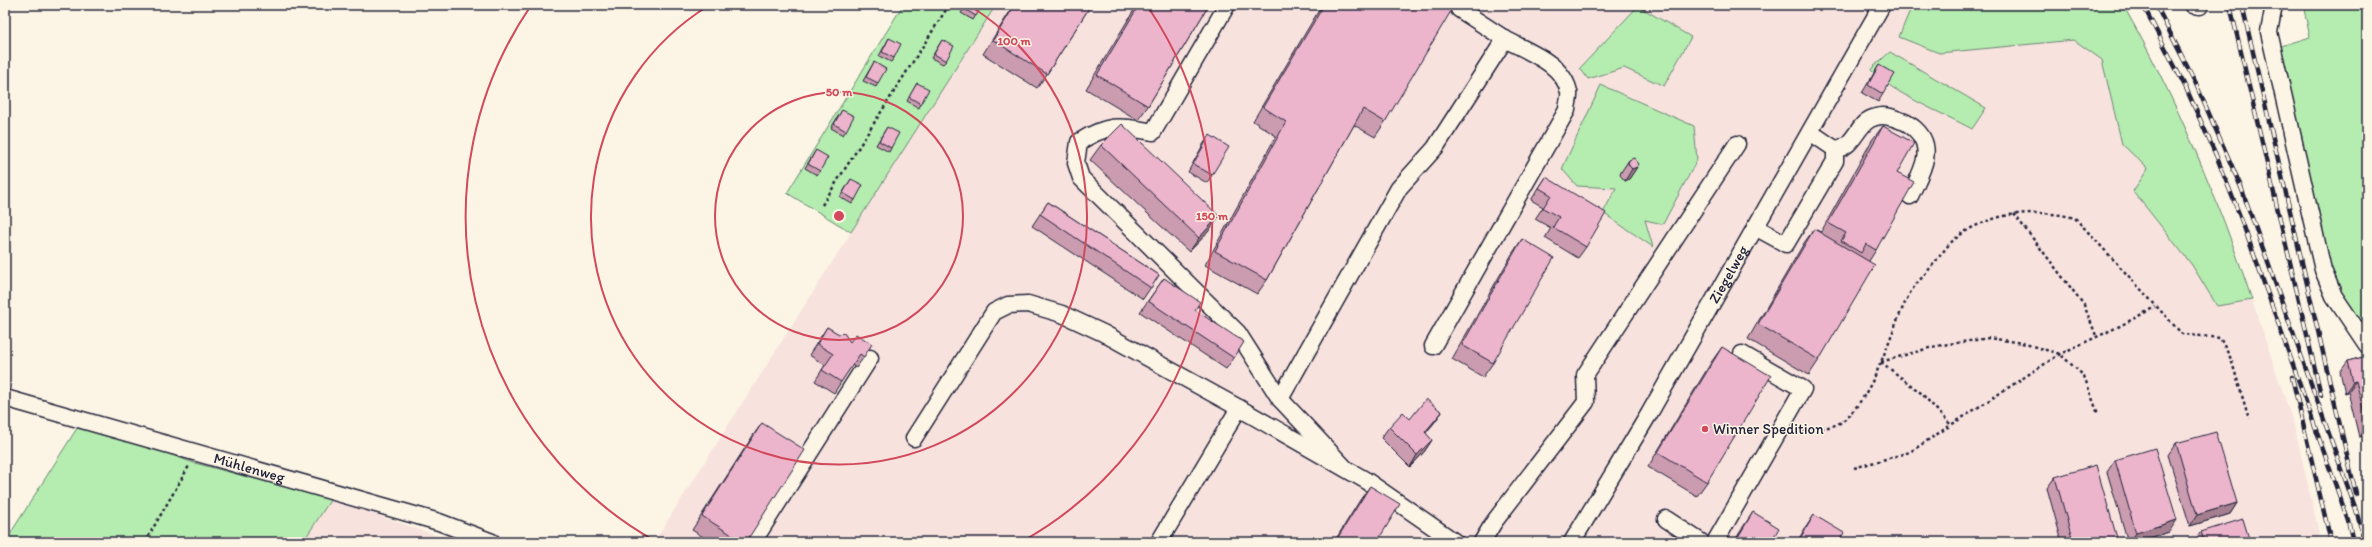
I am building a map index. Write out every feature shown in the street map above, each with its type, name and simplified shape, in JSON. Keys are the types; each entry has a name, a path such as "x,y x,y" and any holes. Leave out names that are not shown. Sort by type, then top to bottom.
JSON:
{"street":[{"path":"1227,5 1152,132 1119,126 1097,130 1079,142 1076,163 1081,178 1238,333 1280,399 1345,468"},
{"path":"1433,346 1567,110 1569,92 1562,76 1552,65 1505,39 1459,9 1457,5"},
{"name":"Ziegelweg","path":"1572,542 1649,414 1882,5"},
{"path":"2274,5 2269,32 2323,270 2334,296 2367,345"},
{"path":"1280,399 1399,188 1435,148 1505,39"},
{"path":"1810,132 1835,149 1846,147 1864,121 1876,116 1889,116 1906,122 1923,137 1926,151 1923,169 1910,196"},
{"path":"1482,542 1494,522 1586,402 1585,375 1737,144"},
{"path":"1755,227 1786,244 1835,161 1835,149"},
{"path":"914,438 994,312 1008,306 1028,304 1069,317 1103,332 1345,468 1455,542"},
{"path":"1715,542 1803,390 1742,354"},
{"path":"753,542 870,358"},
{"name":"Mühlenweg","path":"5,398 196,451 439,522 492,542"},
{"path":"1159,542 1239,408"},
{"path":"1666,519 1701,542"}],"path":[{"path":"822,205 949,5"},
{"path":"1778,432 1813,431 1842,422 1861,401 1881,362 1909,294 1954,239 1986,221 2014,214 2053,213 2075,218 2155,307 2182,334 2220,338 2231,358 2249,419"},
{"path":"2014,214 2084,306 2097,338"},
{"path":"1854,468 1910,452 2060,354 2097,338 2155,307"},
{"path":"1881,362 1936,346 1989,338 2022,343 2060,354 2084,376 2098,414"},
{"path":"1881,362 1921,393 1951,425"},
{"path":"145,542 196,451"}],"shaded area":[{"path":"996,5 2123,5 2148,48 2196,149 2235,250 2295,428 2321,542 654,542"},
{"path":"331,499 455,542 303,542"}],"green space":[{"path":"903,5 996,5 851,232 787,193"},
{"path":"1912,5 2123,5 2161,76 2195,149 2225,224 2252,300 2217,306 2192,265 2133,191 2148,169 2122,144 2102,60 2074,40 1939,53 1899,37"},
{"path":"2303,5 2367,5 2367,337 2326,266 2275,48 2310,37"},
{"path":"1638,6 1691,37 1664,86 1624,68 1588,79 1580,68"},
{"path":"1890,52 1986,108 1972,129 1905,95 1880,79 1871,70"},
{"path":"1601,85 1694,126 1697,160 1663,224 1645,220 1653,247 1603,213 1616,188 1577,186 1562,169"},
{"path":"79,425 134,441 191,462 331,499 303,542 5,542"}],"building":[{"path":"966,5 982,5 976,16 964,9"},
{"path":"1015,5 1091,5 1047,74 993,40"},
{"path":"1139,5 1209,5 1148,106 1097,75"},
{"path":"1324,5 1441,5 1451,11 1385,122 1363,109 1267,280 1215,251 1286,122 1263,107"},
{"path":"889,38 901,44 894,58 882,52"},
{"path":"942,40 954,46 946,61 934,54"},
{"path":"874,62 886,69 878,83 866,77"},
{"path":"1879,65 1895,74 1883,94 1868,85"},
{"path":"917,83 929,89 921,104 909,97"},
{"path":"842,110 854,116 846,131 834,124"},
{"path":"1122,124 1219,216 1199,238 1101,145"},
{"path":"1883,126 1914,143 1897,173 1914,182 1876,250 1866,244 1861,253 1841,241 1846,233 1828,223"},
{"path":"887,127 899,133 891,148 879,141"},
{"path":"1210,135 1229,147 1212,175 1193,164"},
{"path":"816,150 828,157 820,171 808,164"},
{"path":"1634,158 1639,164 1637,167 1632,169 1628,164 1629,160"},
{"path":"1546,177 1606,213 1586,247 1553,227 1559,217 1543,208 1551,195 1539,188"},
{"path":"851,179 863,185 855,200 843,193"},
{"path":"1048,202 1159,275 1151,288 1040,214"},
{"path":"1814,229 1875,265 1819,360 1758,324"},
{"path":"1522,239 1554,258 1493,363 1462,345"},
{"path":"1164,278 1200,302 1195,310 1244,342 1234,358 1148,301"},
{"path":"827,327 839,334 844,333 850,342 856,334 872,344 864,357 860,354 841,382 822,370 833,354 817,344"},
{"name":"Winner Spedition","path":"1722,347 1771,376 1707,482 1658,452"},
{"path":"2367,356 2367,425 2356,381 2353,382 2348,361"},
{"path":"1426,399 1442,412 1425,432 1432,440 1417,455 1389,427 1403,412 1410,419"},
{"path":"762,423 805,450 746,542 743,542 702,516"},
{"path":"2216,432 2237,503 2197,515 2176,443"},
{"path":"2155,448 2177,520 2136,533 2115,460"},
{"path":"2096,465 2117,538 2102,542 2073,542 2055,477"},
{"path":"1370,486 1400,504 1377,542 1335,542"},
{"path":"1753,512 1779,528 1771,542 1735,542"},
{"path":"1814,515 1844,533 1838,542 1798,542"},
{"path":"2243,519 2250,542 2205,542 2201,532"}],"railway":[{"path":"2143,5 2186,88 2216,155 2243,224 2348,520 2353,542"},
{"path":"2156,5 2196,84 2241,187 2355,507 2365,542"},
{"path":"2230,5 2321,395"},
{"path":"2242,5 2356,494"},
{"path":"2292,377 2331,542"}],"place":[{"name":"Winner Spedition","path":"1705,429"}]}
